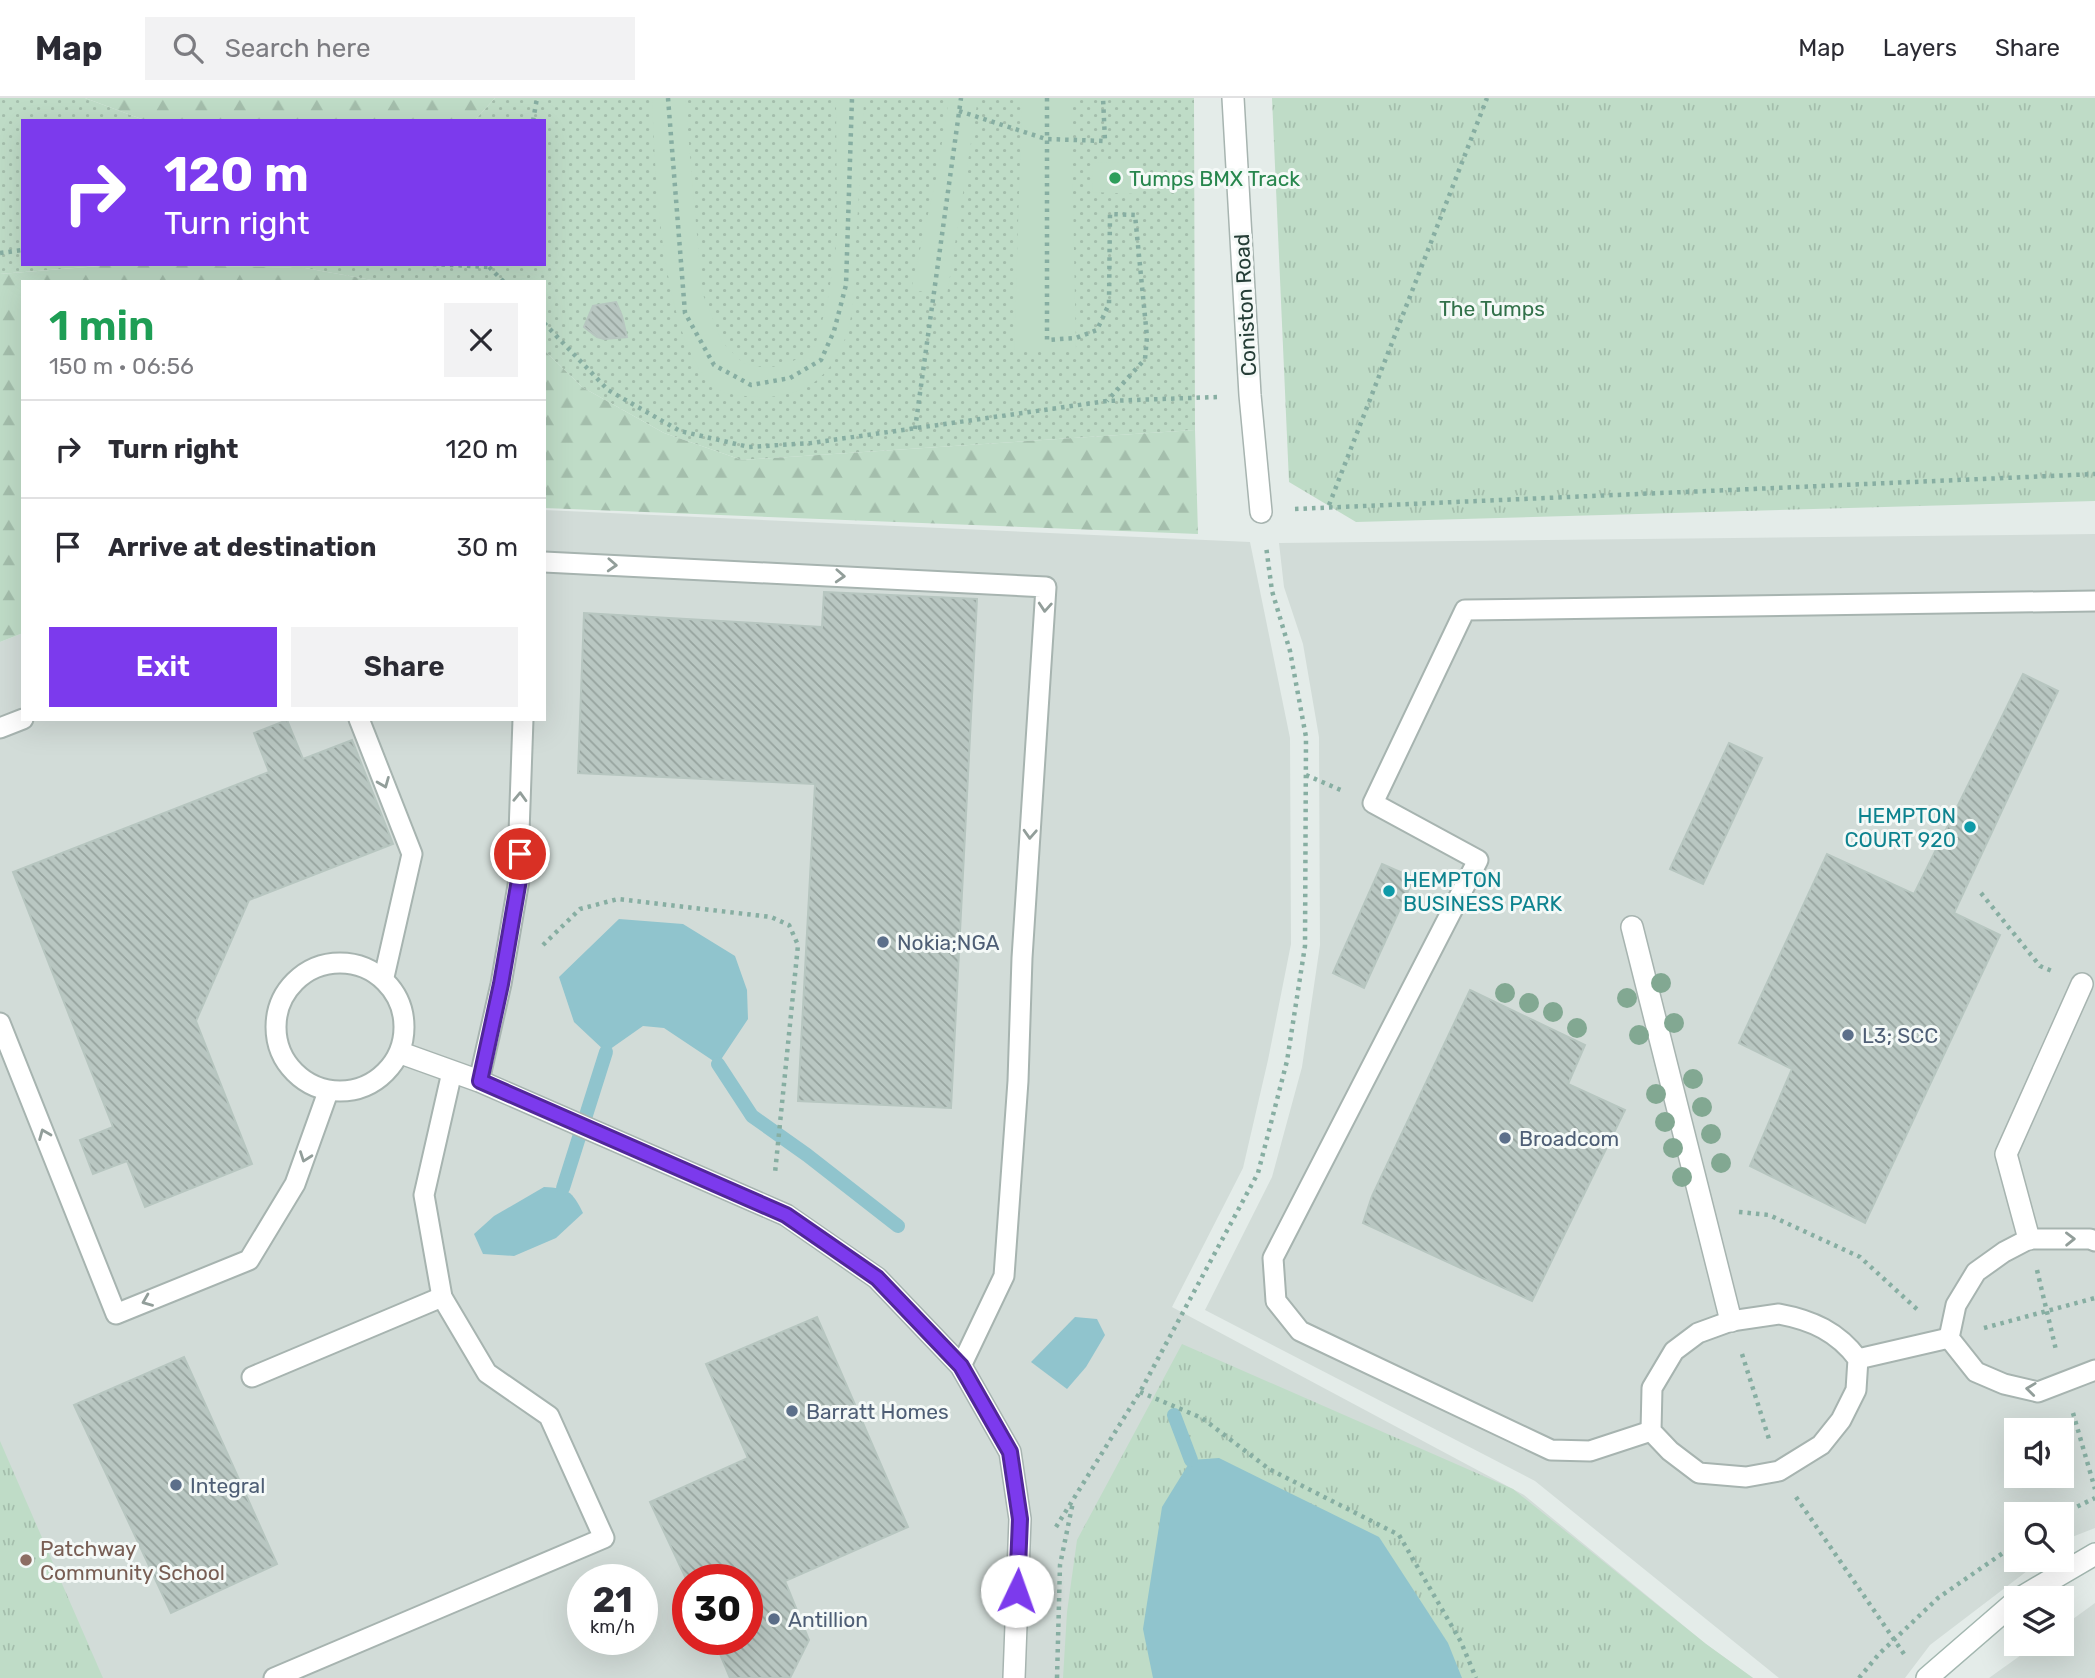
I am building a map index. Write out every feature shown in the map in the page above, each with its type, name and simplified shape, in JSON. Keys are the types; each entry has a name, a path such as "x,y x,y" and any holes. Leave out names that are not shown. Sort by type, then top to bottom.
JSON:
{"street":[{"name":"Coniston Road","path":"1233,98 1250,395 1261,512"},
{"path":"1632,927 1731,1321"},
{"path":"2029,1240 2006,1154 2082,984"},
{"path":"401,1053 480,1081 786,1215 877,1278 961,1366 1010,1452 1020,1519 1014,1678"},
{"path":"2040,1586 2095,1554"},
{"path":"1927,1678 2004,1611"}],"lane":[{"path":"546,562 1046,587 1022,958 1018,1081 1004,1276 961,1366"},
{"path":"1651,1431 1590,1451 1551,1450 1300,1331 1276,1301 1273,1258 1478,860 1373,803 1465,610 2095,601"},
{"path":"0,728 21,720"},
{"path":"360,721 412,854 384,977"},
{"path":"480,1081 501,984 520,874 523,721"},
{"path":"353,963 384,977 405,1012 401,1053 372,1086 328,1093 298,1077 278,1049 276,1015 291,985 319,966 353,963"},
{"path":"0,1023 116,1314 248,1260 295,1184 328,1093"},
{"path":"274,1678 604,1538 548,1416 487,1373 442,1297 424,1195 452,1072"},
{"path":"2095,1241 2029,1240 2004,1252 1976,1272 1955,1305 1949,1338 1976,1372 2004,1384 2038,1392 2095,1370"},
{"path":"251,1377 442,1297"},
{"path":"1779,1314 1805,1319 1845,1342 1858,1359 1856,1390 1841,1420 1821,1445 1779,1471 1746,1477 1699,1473 1670,1451 1651,1431 1652,1388 1674,1351 1698,1333 1731,1321 1779,1314"},
{"path":"1858,1359 1949,1338"}],"path":[{"path":"533,119 537,98"},
{"path":"667,98 685,313 714,365 751,385 790,379 821,360 834,331 846,285 852,98"},
{"path":"915,429 961,98"},
{"path":"1047,98 1047,340 1076,338 1097,330 1109,304 1110,214 1135,215 1147,337 1145,359 1107,401"},
{"path":"959,111 1046,139 1105,141 1103,98"},
{"path":"1329,506 1487,98"},
{"path":"0,253 21,250"},
{"path":"492,266 502,280"},
{"path":"546,325 608,390 680,431 749,447 811,443 1107,401 1250,395"},
{"path":"1052,1533 1140,1392 1258,1173 1287,1061 1305,946 1306,737 1290,651 1272,591 1261,512 1329,506 2095,474"},
{"path":"1981,893 2040,966 2082,984"},
{"path":"501,984 580,909 618,899 771,917 789,925 798,945 772,1209"},
{"path":"1704,1220 1739,1212 1769,1215 1860,1257 1949,1338 2095,1298"},
{"path":"1731,1321 1779,1471 1907,1659"},
{"path":"1140,1392 1202,1418 1269,1469 1399,1535 1461,1642 1476,1678"},
{"path":"2074,1508 2095,1498"},
{"path":"1057,1678 1060,1565 1074,1499"},
{"path":"1859,1678 1894,1639 1938,1598 2004,1552"}],"shaded area":[{"path":"546,510 1250,542 1290,738 1291,944 1243,1168 1172,1307 1524,1495 1706,1644 1753,1678 0,1678 0,642 21,634 21,721 546,721"},
{"path":"2095,534 2095,1528 2074,1536 2074,1502 2004,1502 2004,1572 2026,1572 2004,1586 1930,1645 1905,1678 1779,1678 1535,1481 1205,1310 1272,1177 1302,1067 1320,945 1319,737 1303,644 1284,587 1279,543"},
{"path":"2095,1603 2095,1678 1989,1678 2020,1656 2074,1656 2074,1618"}],"green space":[{"path":"0,98 85,98 142,119 21,119 21,266 98,266 0,274"},
{"path":"85,98 495,98 476,119 142,119"},
{"path":"495,98 1194,98 1195,430 742,460 664,433 582,387 546,352 546,280 372,280 305,268 215,266 546,266 546,119 476,119"},
{"path":"652,98 685,98 702,292 722,342 743,363 765,368 786,365 814,349 827,304 837,240 836,98 864,98 855,281 850,322 842,346 829,368 804,388 768,397 737,395 721,391 701,371 685,339 673,300 665,256 655,167"},
{"path":"949,98 978,98 947,295 911,290 937,174"},
{"path":"1022,98 1071,98 1076,350 1014,350"},
{"name":"The Tumps","path":"1272,98 2095,98 2095,501 1356,522 1289,482"},
{"name":"Tumps BMX Track","path":"1093,162 1137,163 1137,194 1092,192"},
{"path":"100,266 215,266 305,268 372,280 21,280 21,634 0,642 0,274"},
{"path":"546,352 582,387 664,433 742,460 1195,430 1198,534 546,508"},
{"path":"1182,1344 1513,1489 1706,1644 1753,1678 1063,1678 1067,1612 1077,1540"},
{"name":"Patchway Community School","path":"0,1441 103,1678 0,1678"}],"water":[{"path":"619,919 683,924 735,956 747,990 748,1019 718,1064 664,1028 643,1026 606,1052 574,1022 559,977"},
{"path":"544,1187 568,1192 583,1213 556,1238 514,1256 483,1254 474,1234 494,1216"},
{"path":"1075,1317 1097,1319 1105,1335 1086,1367 1067,1389 1031,1362"},
{"path":"1219,1458 1379,1537 1448,1643 1462,1678 1153,1678 1143,1629 1162,1507 1191,1460"}],"building":[{"path":"616,302 627,337 604,339 584,327 593,306"},
{"name":"Nokia;NGA","path":"824,592 977,599 951,1108 798,1101 815,784 578,773 584,613 822,627"},
{"name":"L3; SCC","path":"2023,674 2058,691 1954,913 2000,935 1865,1223 1750,1166 1792,1069 1739,1043 1827,854 1914,894"},
{"path":"287,721 303,759 352,740 393,844 249,900 196,1021 252,1164 145,1207 127,1161 93,1174 80,1140 113,1127 13,872 269,772 254,733"},
{"path":"1729,743 1762,758 1703,884 1670,869"},
{"path":"1382,864 1414,878 1364,988 1333,973"},
{"name":"Broadcom","path":"1470,990 1585,1045 1568,1084 1625,1110 1532,1301 1363,1223 1372,1196"},
{"name":"Barratt Homes","path":"817,1317 908,1527 785,1581 809,1640 790,1678 730,1678 720,1655 763,1655 763,1564 679,1564 650,1502 748,1458 706,1364"},
{"name":"Integral","path":"184,1357 277,1564 171,1613 74,1405"}],"waterway":[{"path":"563,1188 606,1052"},
{"path":"718,1064 752,1116 898,1226"},
{"path":"1174,1415 1191,1460"}],"place":[{"name":"Tumps BMX Track","path":"1115,178"},
{"name":"HEMPTON COURT 920","path":"1970,827"},
{"name":"HEMPTON BUSINESS PARK","path":"1389,891"},
{"name":"Nokia;NGA","path":"883,942"},
{"name":"L3; SCC","path":"1848,1035"},
{"name":"Broadcom","path":"1505,1138"},
{"name":"Barratt Homes","path":"792,1411"},
{"name":"Integral","path":"176,1485"},
{"name":"Patchway Community School","path":"26,1560"},
{"name":"Antillion","path":"774,1619"}],"route":[{"path":"520,854 520,874 501,984 480,1081 786,1215 877,1278 961,1366 1010,1452 1020,1519 1017,1591"}]}
